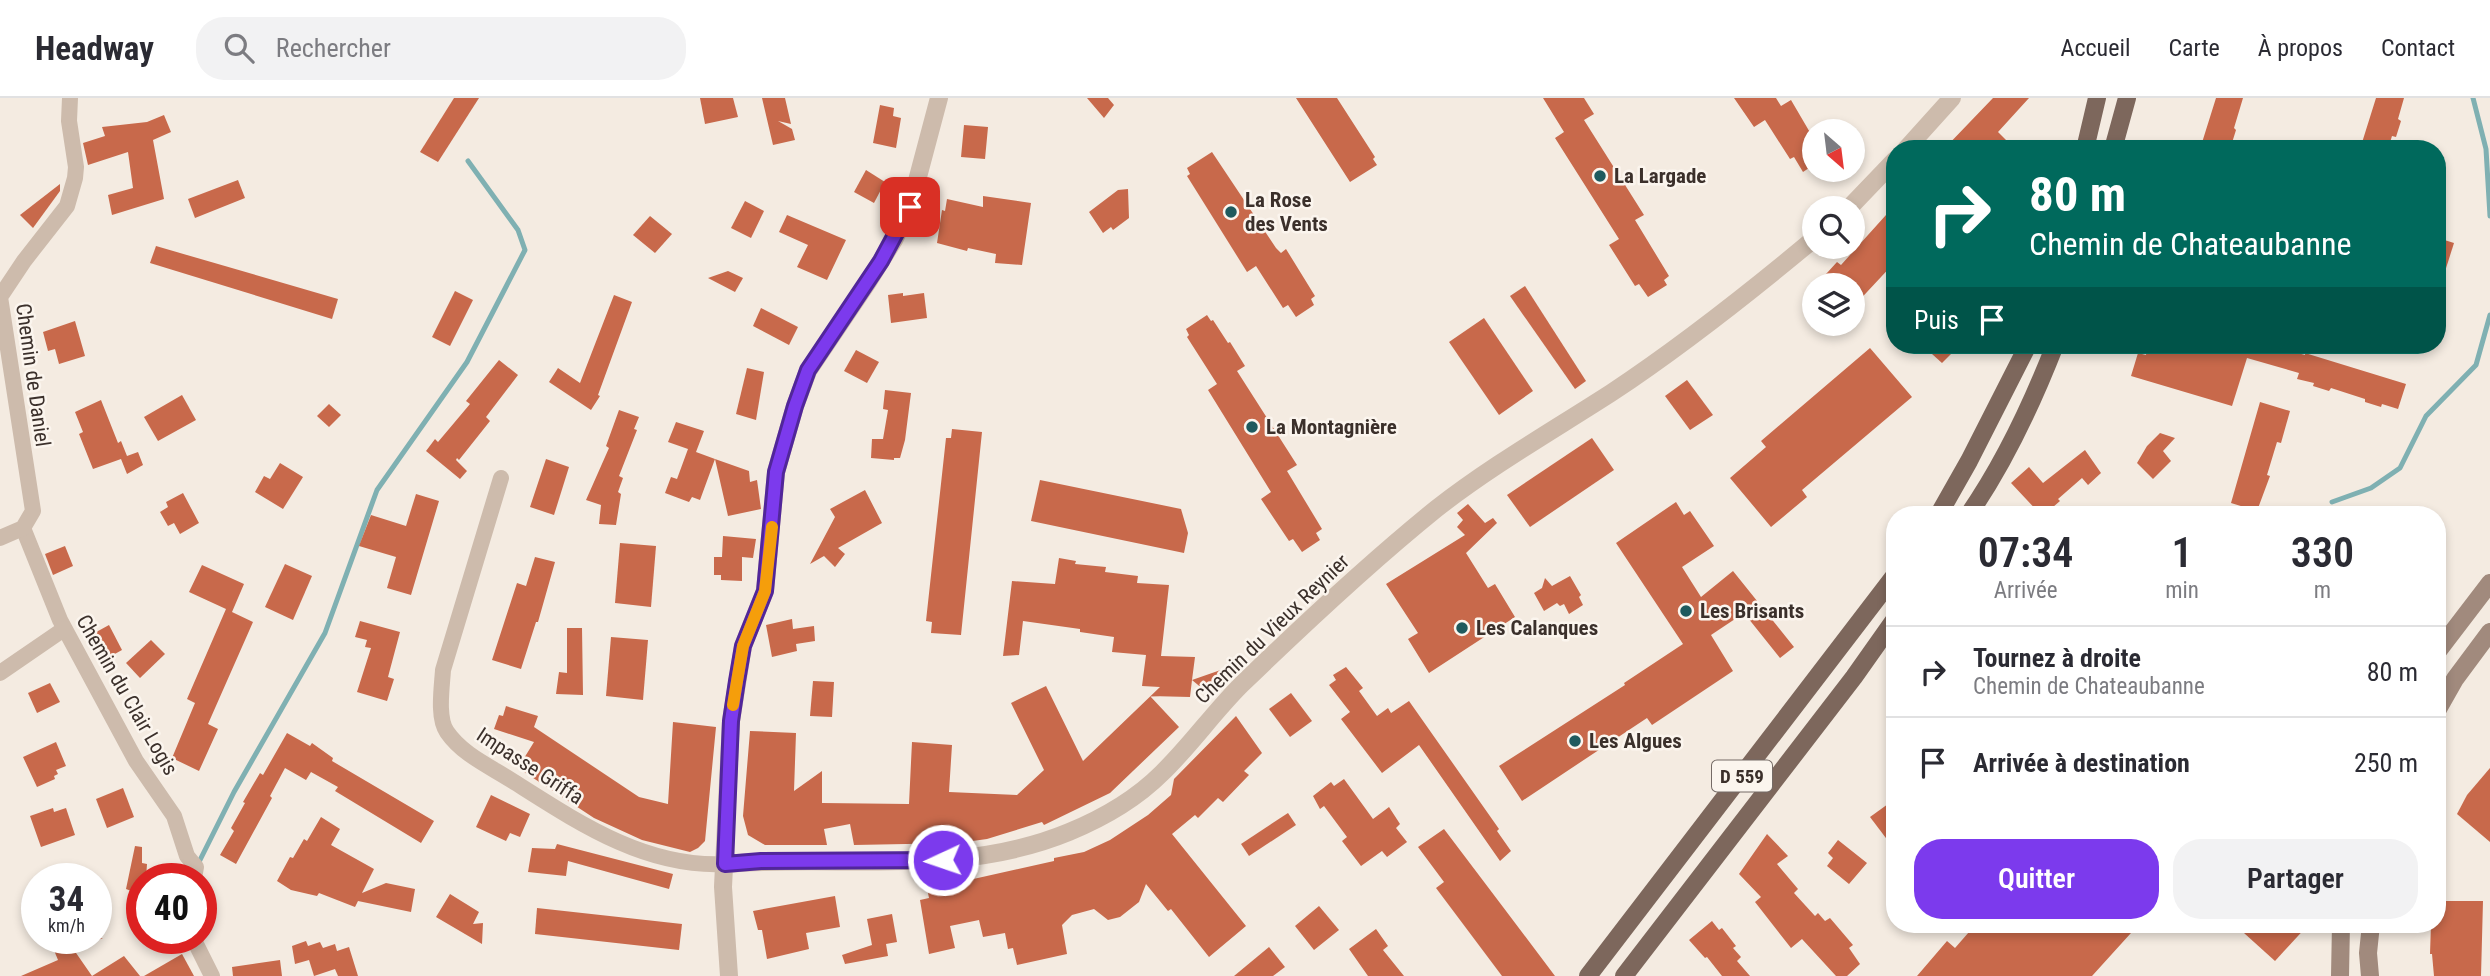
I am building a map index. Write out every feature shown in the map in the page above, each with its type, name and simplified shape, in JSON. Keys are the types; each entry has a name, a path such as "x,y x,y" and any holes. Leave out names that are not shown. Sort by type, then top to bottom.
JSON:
{"main road":[{"path":"2087,140 2097,98"},
{"path":"2115,140 2127,98"},
{"path":"1944,506 2023,354"},
{"path":"1974,506 2024,418 2051,354"},
{"path":"2446,641 2490,583"},
{"name":"D 559","path":"1588,976 1886,587"},
{"name":"D 559","path":"1624,976 1886,632"},
{"path":"2446,695 2490,632"},
{"path":"2340,976 2341,933"},
{"path":"2370,933 2370,976"}],"street":[{"name":"Chemin de Daniel","path":"23,528 33,511 0,297 67,206 76,167 71,140 70,98"},
{"path":"729,976 723,906 731,721 743,646 765,591 776,472 808,370 844,320 888,250 910,207 939,98"},
{"path":"1914,140 1952,98"},
{"path":"1861,196 1886,170"},
{"name":"Chemin du Vieux Reynier","path":"725,864 761,861 921,862 987,857 1030,847 1098,819 1130,800 1161,775 1238,688 1384,553 1439,507 1619,387 1746,295 1802,249"},
{"name":"Impasse Griffa","path":"501,478 443,670 440,703 445,731 465,752 587,828 632,848 681,862 725,864"},
{"path":"0,538 23,528"},
{"name":"Chemin du Clair Logis","path":"23,528 64,629 136,761 174,816 187,856 193,863"},
{"path":"0,673 64,629"},
{"path":"202,954 212,976"}],"building":[{"path":"454,98 479,98 438,162 420,152"},
{"path":"700,98 733,98 738,117 705,124"},
{"path":"762,98 785,98 791,124 778,121 792,129 795,140 773,145"},
{"path":"1087,98 1108,98 1114,105 1104,118"},
{"path":"1296,98 1337,98 1375,157 1373,159 1377,165 1350,182"},
{"name":"La Largade","path":"1543,98 1584,98 1594,114 1584,120 1644,215 1635,220 1669,276 1664,280 1667,285 1648,297 1639,284 1635,286 1609,245 1619,239 1555,138 1564,132"},
{"path":"1734,98 1776,98 1781,106 1791,100 1802,119 1802,170 1794,157 1790,159 1765,120 1754,127"},
{"path":"1993,98 2029,98 1998,132 2006,140 1953,140"},
{"path":"2216,98 2243,98 2233,140 2203,140"},
{"path":"2376,98 2404,98 2396,137 2392,136 2391,140 2363,140"},
{"path":"880,105 894,108 893,116 901,118 896,148 873,143"},
{"path":"164,115 171,132 153,140 164,199 112,215 108,195 133,188 128,152 88,165 83,143 105,136 102,127 147,122"},
{"path":"964,125 988,127 985,159 961,157"},
{"name":"La Rose des Vents","path":"1212,152 1276,248 1281,253 1286,249 1315,296 1311,299 1314,305 1296,317 1288,305 1283,308 1256,266 1247,272 1187,176 1190,174 1187,168"},
{"path":"866,170 885,182 874,203 854,192"},
{"path":"238,180 245,198 195,218 188,199"},
{"path":"60,184 60,191 33,228 20,215"},
{"path":"1128,189 1129,218 1113,230 1111,227 1103,233 1089,212 1118,190"},
{"path":"983,196 1031,203 1022,265 995,263 996,254 968,248 967,251 937,243 942,210 945,211 947,199 983,207"},
{"path":"745,201 764,211 751,238 731,228"},
{"path":"787,215 846,240 827,280 797,267 808,245 779,232"},
{"path":"1886,215 1886,272 1865,294 1865,273 1827,273 1837,262 1841,265 1846,259 1865,259 1865,238"},
{"path":"650,216 672,234 655,253 633,235"},
{"path":"2446,240 2454,243 2446,268"},
{"path":"156,246 338,299 332,319 150,263"},
{"path":"728,271 743,278 735,292 708,278"},
{"path":"1525,286 1586,381 1575,389 1510,296"},
{"path":"455,291 473,300 450,346 432,337"},
{"path":"903,293 903,296 924,293 927,318 891,323 888,295"},
{"path":"614,295 632,302 598,395 600,396 591,410 549,382 558,368 580,383"},
{"path":"761,308 798,327 789,345 753,326"},
{"name":"La Montagnière","path":"1207,315 1228,343 1230,342 1245,366 1237,371 1297,465 1287,471 1322,529 1316,533 1320,540 1302,552 1293,539 1289,541 1261,499 1271,492 1208,390 1217,384 1187,337 1189,335 1186,329"},
{"path":"1484,318 1533,391 1499,415 1449,342"},
{"path":"75,321 85,356 59,364 55,349 48,351 43,332"},
{"path":"1870,348 1912,397 1802,490 1807,497 1771,527 1730,478 1766,447 1761,441"},
{"path":"856,350 879,362 867,383 844,371"},
{"path":"1932,354 1951,354 1942,363"},
{"path":"2138,354 2308,354 2406,384 2398,409 2382,404 2381,407 2331,388 2329,391 2313,386 2314,383 2297,379 2299,373 2247,358 2232,406 2131,376"},
{"path":"499,360 518,375 486,417 490,421 459,460 457,458 467,471 460,479 426,451 435,439 438,442 470,404 466,401"},
{"path":"747,368 764,372 756,420 736,414"},
{"path":"1687,380 1713,415 1690,430 1665,396"},
{"path":"885,390 911,393 905,440 900,458 894,460 871,458 872,439 883,439 888,410 883,409"},
{"path":"182,395 196,420 158,441 144,417"},
{"path":"101,400 118,443 121,441 127,456 138,452 143,465 127,474 121,459 93,469 79,434 83,432 75,412"},
{"path":"2260,402 2290,411 2281,443 2277,442 2267,475 2270,476 2259,506 2231,503"},
{"path":"329,404 341,415 329,427 317,416"},
{"path":"619,410 639,417 634,429 637,430 619,476 623,478 618,492 621,494 616,525 599,524 601,505 586,500 609,448 606,446"},
{"path":"676,422 704,431 696,452 715,459 700,500 692,497 689,502 665,493 671,477 677,479 688,449 668,442"},
{"path":"952,429 982,432 961,635 931,633 932,622 926,621 946,438 951,438"},
{"path":"2160,433 2175,438 2163,451 2171,461 2153,479 2137,463 2147,446"},
{"path":"1592,438 1614,470 1530,527 1507,495"},
{"path":"2085,450 2101,473 2088,485 2082,478 2058,499 2060,501 2054,506 2033,506 2011,483 2029,467 2043,483"},
{"path":"546,459 569,467 554,515 530,507"},
{"path":"715,459 749,471 750,482 757,480 761,509 728,516"},
{"path":"280,463 303,477 283,509 255,492 264,476 270,479"},
{"path":"1040,480 1181,509 1188,533 1184,553 1031,521"},
{"path":"865,490 882,523 838,548 845,554 835,567 824,556 810,564 835,517 830,509"},
{"path":"183,493 199,523 180,534 174,523 168,526 160,512 168,507 166,502"},
{"path":"416,494 439,501 411,595 387,588 396,557 359,546 371,515 406,526"},
{"path":"1676,502 1684,515 1690,511 1714,546 1682,567 1701,597 1733,571 1794,647 1780,658 1744,613 1711,635 1733,671 1652,725 1647,718 1522,801 1499,766 1625,685 1624,683 1683,644 1616,543"},
{"path":"1468,504 1485,523 1493,518 1497,523 1466,553 1488,588 1495,584 1515,617 1429,673 1408,639 1418,633 1386,584 1465,535 1457,527 1463,520 1457,513"},
{"path":"723,536 756,539 753,558 742,557 742,581 721,580 721,575 714,575 714,557 722,557"},
{"path":"620,543 656,546 651,607 615,603"},
{"path":"65,546 73,566 53,575 45,554"},
{"path":"535,557 555,562 521,669 492,660 517,583 526,586"},
{"path":"1059,558 1076,561 1075,564 1106,567 1105,572 1138,576 1137,583 1169,585 1161,656 1195,657 1190,697 1151,696 1160,687 1142,686 1146,655 1112,652 1114,637 1080,632 1080,629 1023,621 1019,655 1003,656 1012,581 1055,584"},
{"path":"285,564 312,576 293,620 265,607"},
{"path":"202,565 244,584 232,612 253,622 208,724 218,729 199,771 172,758 195,703 187,699 226,609 189,592"},
{"path":"1570,576 1581,595 1579,597 1583,605 1569,614 1564,604 1560,606 1557,603 1544,611 1534,593 1542,588 1545,578 1552,586"},
{"path":"792,619 793,629 814,626 815,641 796,644 797,651 772,657 766,625"},
{"path":"360,621 400,632 388,677 394,679 387,701 357,692 371,648 365,647 367,640 355,637"},
{"path":"109,625 122,650 102,661 89,636"},
{"path":"567,628 582,628 583,695 556,694 559,672 567,673"},
{"path":"611,637 648,640 643,700 606,696"},
{"path":"151,640 165,654 140,678 126,663"},
{"path":"1235,665 1209,694 1192,680"},
{"path":"1346,667 1363,688 1359,691 1377,716 1388,708 1391,713 1409,701 1499,829 1497,831 1511,851 1500,861 1419,745 1382,773 1341,719 1350,712 1329,685 1336,680 1333,675"},
{"path":"813,681 834,682 832,717 810,716"},
{"path":"50,683 60,702 37,713 28,693"},
{"path":"1046,686 1083,761 1150,696 1179,727 1110,793 1044,825 1042,822 987,839 958,843 854,845 850,824 824,829 827,845 765,845 748,835 743,816 750,731 796,733 794,791 822,771 822,803 909,804 912,742 952,745 949,792 1017,795 1044,770 1011,703"},
{"path":"1291,693 1312,721 1290,737 1269,709"},
{"path":"506,706 538,716 534,727 639,797 668,804 673,722 716,727 705,841 690,852 642,840 594,818 518,768 534,742 494,729"},
{"path":"1236,716 1262,753 1244,771 1249,775 1223,802 1218,798 1198,818 1195,815 1172,834 1246,926 1209,957 1171,909 1168,911 1146,884 1139,902 1120,917 1108,920 1094,909 1072,915 1062,925 1067,954 1017,965 1013,948 1008,949 1005,933 983,937 979,920 950,926 955,948 929,954 920,900 929,898 928,893 961,886 960,882 1054,861 1054,858 1084,852 1110,840 1148,815 1171,795 1174,779"},
{"path":"287,733 310,746 312,743 333,758 332,761 434,821 421,843 335,791 338,787 311,772 306,780 285,768 236,864 220,855 234,831 231,828 245,803 243,802 260,773 263,775"},
{"path":"56,742 66,766 56,770 58,774 54,776 55,779 37,787 23,757"},
{"path":"2490,768 2490,842 2457,814 2467,795"},
{"path":"1344,779 1373,819 1389,807 1400,824 1396,828 1407,842 1387,857 1382,851 1361,866 1342,841 1347,837 1324,806 1320,809 1313,796 1331,782 1334,786"},
{"path":"123,788 134,817 107,828 96,799"},
{"path":"491,795 530,814 520,837 510,833 506,841 476,827"},
{"path":"1886,805 1886,838 1870,817"},
{"path":"53,808 54,812 66,808 75,835 41,847 30,816"},
{"path":"1288,813 1296,825 1249,856 1241,844"},
{"path":"321,817 340,829 331,845 374,869 362,893 386,883 415,889 411,912 358,901 355,907 319,893 317,896 291,890 277,881 290,857 293,858 304,839 307,841"},
{"path":"1444,829 1555,976 1502,976 1436,888 1444,882 1418,847"},
{"path":"1767,834 1788,856 1777,864 1798,889 1794,893 1815,916 1818,913 1825,921 1830,918 1853,945 1849,948 1860,964 1847,976 1836,976 1802,939 1791,948 1755,902 1761,897 1739,874"},
{"path":"1838,840 1867,863 1849,884 1827,866 1833,858 1828,853"},
{"path":"557,844 673,874 669,889 568,861 566,876 528,872 532,848 555,849"},
{"path":"135,846 142,847 142,863 131,863"},
{"path":"450,894 479,912 473,924 483,923 482,944 436,917"},
{"path":"835,896 840,927 806,933 809,949 767,959 762,930 758,930 753,911"},
{"path":"2446,901 2483,901 2481,976 2434,976 2430,954 2431,933 2446,933"},
{"path":"1319,906 1339,930 1314,950 1295,926"},
{"path":"537,908 682,924 679,950 535,934"},
{"path":"892,914 897,942 886,944 888,956 845,964 842,955 872,945 867,919"},
{"path":"1712,921 1719,930 1722,928 1736,946 1733,948 1741,957 1737,961 1750,976 1722,976 1689,940"},
{"path":"1376,929 1388,946 1383,950 1404,976 1368,976 1349,949"},
{"path":"1968,933 2131,933 2092,976 1917,976 1947,941 1955,948"},
{"path":"2244,933 2301,933 2275,961"},
{"path":"306,941 308,946 320,942 323,948 335,944 337,951 349,947 358,976 338,976 335,969 314,976 309,960 295,964 292,946"},
{"path":"1269,947 1285,967 1273,976 1234,976"},
{"path":"56,954 77,954 92,976 21,976 58,960"},
{"path":"182,954 194,976 144,976"},
{"path":"124,956 140,976 92,976"},
{"path":"280,960 282,976 233,976 232,967"}],"waterway":[{"path":"2473,98 2486,149 2490,216"},
{"path":"198,863 234,792 325,633 377,490 467,362 525,250 518,230 468,161"},
{"path":"2332,502 2371,488 2400,468 2426,416 2476,365 2490,315"}],"slow traffic":[{"path":"733,705 743,646 765,591 772,527"}],"place":[{"name":"La Largade","path":"1600,176"},
{"name":"La Rose des Vents","path":"1231,212"},
{"name":"La Montagnière","path":"1252,427"},
{"name":"Les Brisants","path":"1686,611"},
{"name":"Les Calanques","path":"1462,628"},
{"name":"Les Algues","path":"1575,741"}],"route":[{"path":"910,207 881,261 808,370 776,472 765,591 743,646 731,721 725,864 761,861 943,860"}]}
